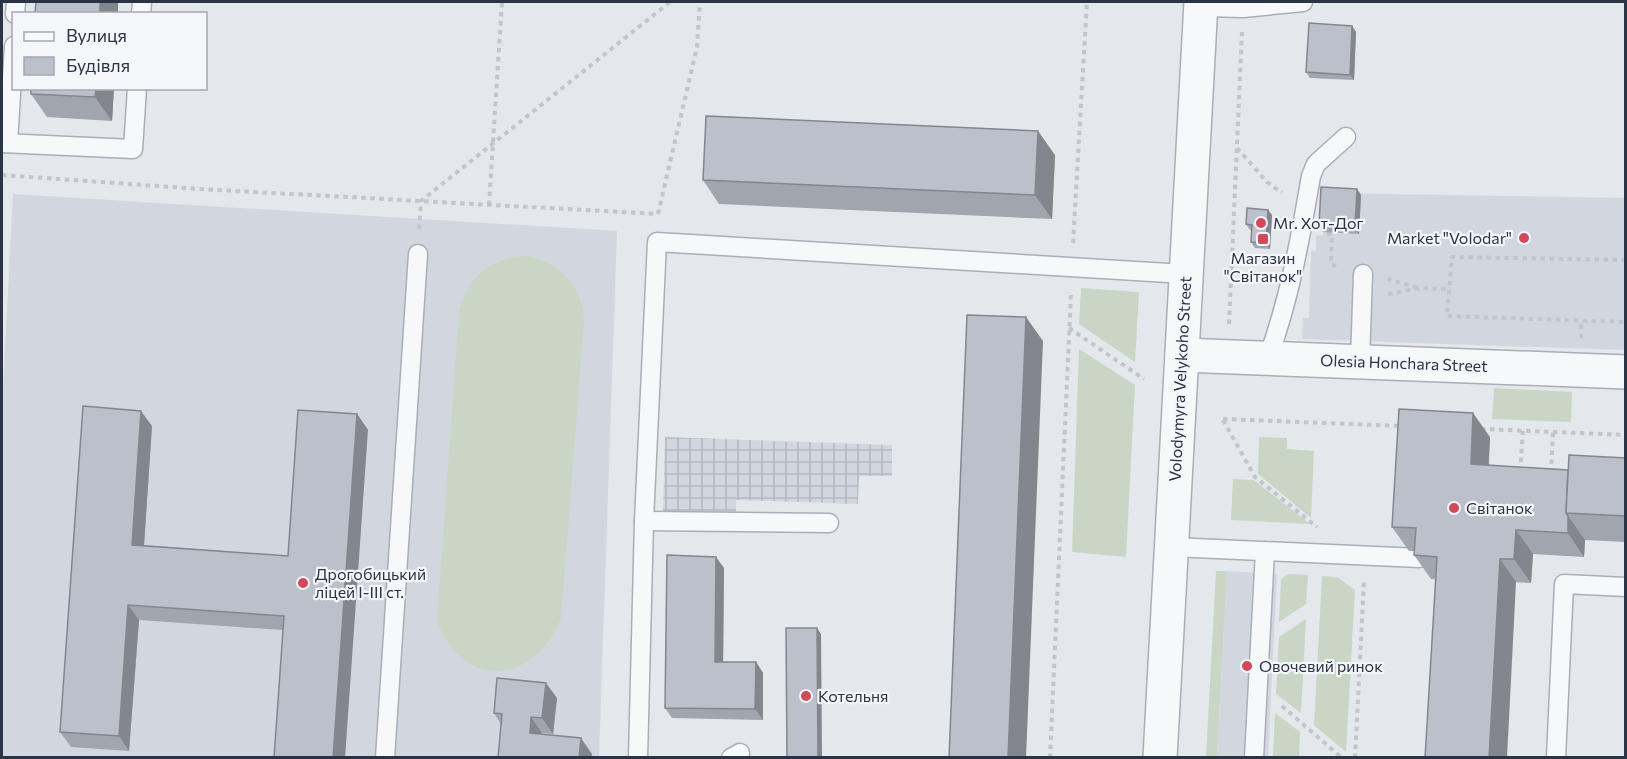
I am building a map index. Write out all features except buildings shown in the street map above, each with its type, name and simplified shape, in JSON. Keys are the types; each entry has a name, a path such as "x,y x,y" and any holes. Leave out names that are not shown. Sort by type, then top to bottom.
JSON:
{"street":[{"name":"Volodymyra Velykoho Street","path":"1160,758 1201,4"},
{"name":"Olesia Honchara Street","path":"1182,355 1626,372"}],"lane":[{"path":"1201,4 1243,8 1303,2"},
{"path":"12,68 5,143 133,149 137,90"},
{"path":"1268,358 1284,313 1298,260 1311,176 1316,164 1346,137"},
{"path":"638,758 644,520 657,242 1185,274"},
{"path":"386,758 418,254"},
{"path":"1360,362 1363,273"},
{"path":"644,520 829,523"},
{"path":"1172,547 1419,558"},
{"path":"1254,758 1265,551"},
{"path":"1556,758 1564,584 1626,587"}],"path":[{"path":"489,205 502,2"},
{"path":"421,201 670,2"},
{"path":"657,242 658,214 697,47 700,2"},
{"path":"1050,758 1069,328 1087,2"},
{"path":"1227,357 1243,8"},
{"path":"2,175 658,214"},
{"path":"1626,260 1452,257 1447,316 1626,322"},
{"path":"1362,299 1420,288 1450,289"},
{"path":"1069,328 1144,379"},
{"path":"1319,528 1255,477 1223,419 1409,426"},
{"path":"1477,429 1626,435"},
{"path":"1520,480 1523,431"},
{"path":"1550,482 1553,432"},
{"path":"1355,758 1365,555"},
{"path":"1258,686 1342,758"}],"shaded area":[{"name":"Market \"Volodar\"","path":"1325,193 1625,198 1625,350 1302,339 1303,318 1309,318 1311,251 1316,250 1316,236 1323,235"},
{"name":"Дрогобицький ліцей І-ІІІ ст.","path":"13,194 617,231 599,757 2,758 2,409"},
{"path":"665,437 892,445 892,476 859,476 858,504 736,500 736,514 663,511"},
{"name":"Овочевий ринок","path":"1227,571 1277,574 1268,757 1217,758"}],"green space":[{"path":"528,256 551,265 568,279 579,298 584,322 561,618 549,640 534,657 517,667 499,671 481,668 464,659 449,644 437,621 459,313 468,289 483,271 503,260"},
{"path":"1081,288 1139,292 1135,362 1079,324"},
{"path":"1079,349 1135,385 1126,557 1072,552"},
{"path":"1494,388 1572,392 1571,422 1492,419"},
{"path":"1259,437 1287,438 1287,449 1314,451 1311,518 1258,474"},
{"path":"1233,479 1254,480 1310,524 1231,520"},
{"path":"1216,571 1227,571 1217,757 1206,757"},
{"path":"1289,574 1308,575 1306,604 1279,622 1281,579"},
{"path":"1322,576 1337,577 1355,590 1346,752 1314,725"},
{"path":"1306,619 1301,713 1276,694 1279,637"},
{"path":"1275,713 1300,732 1299,757 1273,757"}],"place":[{"name":"Mr. Хот-Дог","path":"1261,223"},
{"name":"Market \"Volodar\"","path":"1524,238"},
{"name":"Магазин \"Світанок\"","path":"1263,239"},
{"name":"Світанок","path":"1454,508"},
{"name":"Дрогобицький ліцей І-ІІІ ст.","path":"303,583"},
{"name":"Овочевий ринок","path":"1247,666"},
{"name":"Котельня","path":"806,696"}]}
